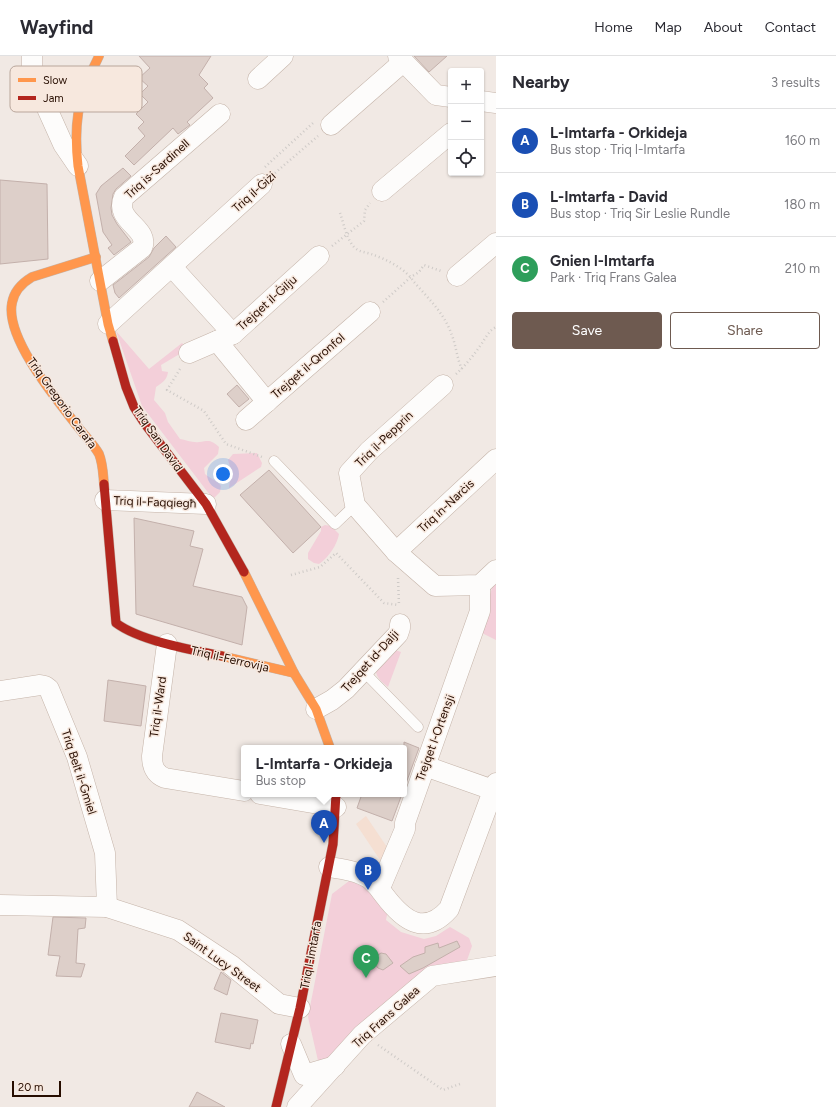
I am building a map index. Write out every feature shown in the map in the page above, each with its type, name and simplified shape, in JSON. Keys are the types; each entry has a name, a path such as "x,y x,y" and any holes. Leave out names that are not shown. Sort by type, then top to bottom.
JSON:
{"street":[{"name":"Triq San David","path":"95,66 99,56"},
{"path":"258,79 283,56"},
{"path":"324,122 400,59 436,95 448,97"},
{"path":"49,112 63,144 78,166"},
{"name":"Triq San David","path":"79,112 76,141 78,166 108,324 126,387 134,407 145,424 206,504 235,555 294,673 316,709 329,745"},
{"name":"Triq is-Sardinell","path":"100,281 142,248 144,244 142,235 127,219 123,212 122,205 124,197 220,114"},
{"path":"382,191 448,136"},
{"name":"Triq il-Ġiżi","path":"108,324 172,266 263,175"},
{"path":"457,276 496,243"},
{"name":"Trejqet il-Ġilju","path":"189,353 225,337 319,256"},
{"name":"Triq Gregorio Carafa","path":"96,257 32,277 23,282 15,293 11,309 17,333 35,371 98,452 102,463 116,623 125,630 167,644"},
{"path":"172,266 225,337 267,402"},
{"name":"Trejqet il-Qronfol","path":"246,420 370,312"},
{"name":"Triq il-Pepprin","path":"355,505 350,473 369,451 443,385"},
{"name":"Triq in-Narċis","path":"396,552 496,459"},
{"name":"Triq il-Faqqiegħ","path":"105,500 206,504"},
{"path":"355,505 396,552 435,586 480,585 496,570"},
{"name":"Trejqet l-Ortensji","path":"380,888 405,829 405,823 480,611 480,585"},
{"name":"Trejqet id-Dalji","path":"316,709 332,700 346,689 398,634 400,615"},
{"name":"Triq il-Ferrovija","path":"167,644 294,673"},
{"name":"Triq il-Ward","path":"167,644 152,756 154,770 165,778 241,791"},
{"name":"Triq Belt il-Ġmiel","path":"0,691 40,685 49,689 77,757 105,853 107,907"},
{"path":"328,867 346,870 370,879 380,888 384,895 400,913 417,923 427,924 436,921 444,915 449,909 495,788 425,766"},
{"path":"298,797 336,800"},
{"name":"Triq l-Imtarfa","path":"276,1107 300,1008 333,844 336,800"},
{"name":"Saint Lucy Street","path":"0,904 107,907 178,930 232,965 279,1004 300,1008"},
{"name":"Triq Frans Galea","path":"303,1100 362,1035 432,976 496,966"},
{"path":"291,1044 304,1075 335,1066"},
{"path":"281,1086 303,1100"}],"lane":[{"path":"274,461 336,524 355,505"},
{"path":"363,671 418,727"}],"path":[{"name":"Triq il-Ġiżi","path":"263,175 324,122"},
{"path":"263,175 324,122"},
{"path":"319,256 364,221 365,210 382,191"},
{"path":"340,213 353,246 358,251 371,254 395,265 411,277 443,316 451,331 462,369"},
{"path":"370,312 419,272 424,265 457,276"},
{"path":"443,385 462,369 491,329 496,327"},
{"path":"189,353 167,390 204,411 226,444 274,461"},
{"path":"396,552 400,615"},
{"path":"291,575 320,567 336,553 384,602 400,615"},
{"path":"362,1035 443,1090 460,1084"}],"shaded area":[{"path":"116,331 149,369 182,343 188,349 161,365 162,371 168,372 162,383 156,387 154,400 165,413 168,422 180,439 194,442 209,441 219,447 218,454 204,468 205,474 218,482 221,486 220,492 213,499 142,406"},
{"path":"257,453 262,463 261,467 229,488 231,470 228,460 233,454"},
{"path":"325,525 331,526 339,534 338,538 326,558 319,564 314,563 308,559 308,553 321,531 321,527"},
{"path":"494,582 496,585 496,640 478,631"},
{"path":"392,649 401,652 388,687 378,676 376,668 382,659"},
{"path":"366,816 391,853 380,860 356,824"},
{"path":"349,881 373,889 388,910 386,920 401,932 424,939 436,936 450,927 469,938 472,946 465,966 382,1010 319,1065 308,1017 332,894"}],"building":[{"path":"139,56 211,56 199,75 208,84 204,88 213,98 187,122 190,125 178,134 173,128 134,165 125,156 145,136 138,128 144,122 136,114 138,112 142,112 142,108 148,102 142,96 142,92 148,86 142,81 142,75 150,68"},
{"path":"414,56 447,56 429,72"},
{"path":"123,168 131,176 116,189 113,194 111,208 112,215 117,224 131,242 114,255 108,248 112,245 103,232 96,194 101,186"},
{"path":"0,180 47,184 48,259 0,264"},
{"path":"166,236 176,247 119,298 115,293 113,285 149,257 154,248"},
{"path":"237,385 249,399 239,407 227,394"},
{"path":"269,470 321,527 293,553 240,495"},
{"path":"134,518 194,531 190,546 203,549 193,586 242,597 247,607 242,645 136,614"},
{"path":"108,680 146,686 141,726 104,721"},
{"path":"404,742 419,748 407,781 407,745 404,745"},
{"path":"361,797 401,797 392,821 357,808"},
{"path":"53,917 86,918 85,928 78,929 76,963 85,964 81,977 56,976 60,956 48,955"},
{"path":"457,941 460,947 423,968 409,974 400,966 413,957 425,953 425,947 438,943 439,948"},
{"path":"381,953 386,954 393,963 383,970 378,968 374,963 375,957"},
{"path":"221,972 231,980 227,995 214,989"},
{"path":"221,1013 258,1020 253,1044 251,1043 250,1049 215,1042"},
{"path":"197,1092 225,1107 189,1107"}],"traffic: slow":[{"path":"94,66 99,56"},
{"path":"78,112 76,128 78,166 108,324 113,341"},
{"path":"96,257 28,279 19,288 15,295 12,303 12,317 16,333 34,368 99,454 104,484"},
{"path":"244,572 294,673 316,709 329,745"},
{"path":"222,656 294,673"}],"traffic: jam":[{"path":"113,341 126,387 134,407 145,424 206,504 244,572"},
{"path":"104,484 116,623 138,635 152,640 222,656"},
{"path":"276,1107 300,1008 333,844 336,797"}],"place":[{"name":"L-Imtarfa - Orkideja","path":"324,843"},
{"name":"L-Imtarfa - David","path":"368,890"},
{"name":"Gnien l-Imtarfa","path":"366,978"}]}
